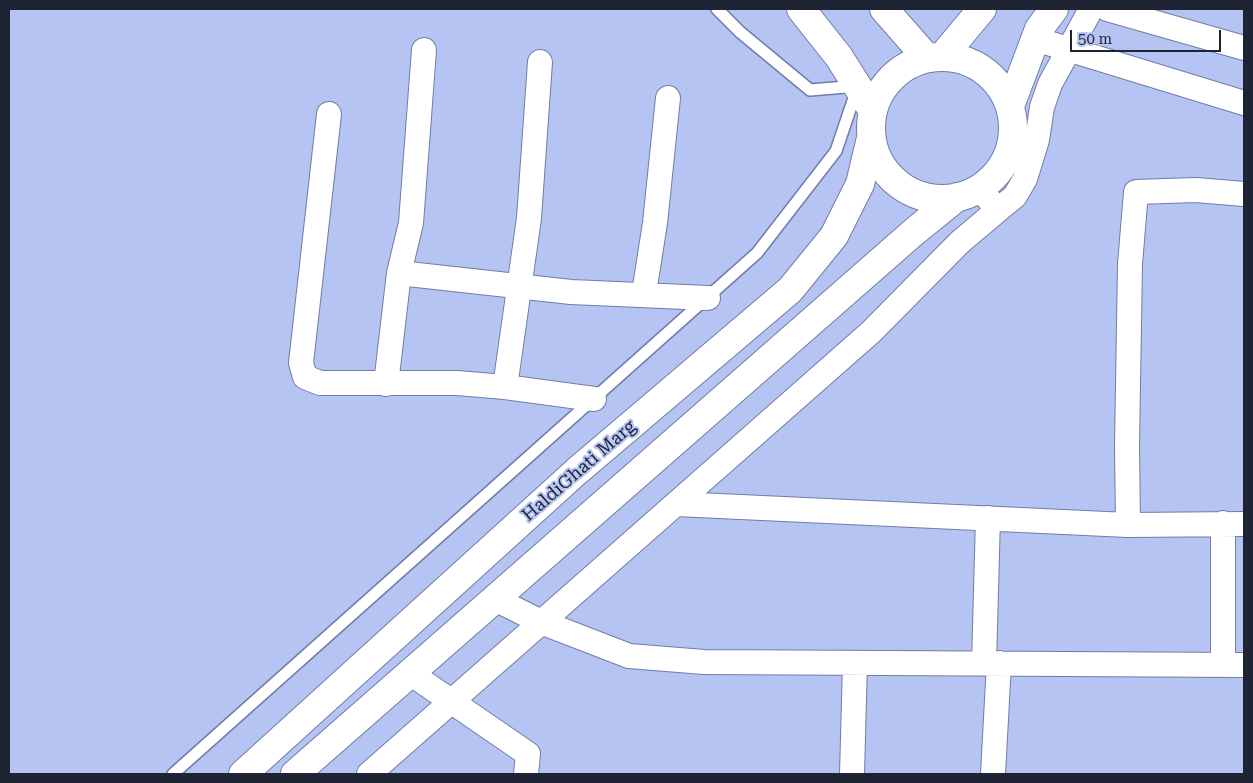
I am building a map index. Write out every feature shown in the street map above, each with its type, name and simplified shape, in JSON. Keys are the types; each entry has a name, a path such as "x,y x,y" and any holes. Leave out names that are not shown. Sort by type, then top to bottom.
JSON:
{"street":[{"path":"801,9 839,57 858,86 872,124 878,160 892,178 911,192 934,198 968,193 998,210"},
{"path":"884,9 935,58"},
{"path":"935,58 982,9"},
{"path":"1010,106 1039,28 1054,9"},
{"path":"376,771 541,622 872,332 960,242 1015,196 1024,179 1038,140 1042,107 1050,84 1090,9"},
{"path":"1107,9 1244,48"},
{"path":"1035,39 1244,104"},
{"path":"386,384 399,272 411,223 424,50"},
{"path":"295,774 915,230 994,176 1008,152 1013,124 1010,106 1000,86 984,70 964,60 935,58 908,65 892,77 880,93 872,124"},
{"path":"505,386 529,218 540,62"},
{"path":"644,293 657,204 668,98"},
{"path":"329,114 302,363 305,377 320,383 457,383 505,386 594,399"},
{"name":"HaldiGhati Marg","path":"243,774 577,471 790,290 834,236 860,184 872,124"},
{"path":"1128,525 1130,264 1136,192 1196,190 1244,194"},
{"path":"399,272 571,292 644,293 708,298"},
{"path":"495,599 541,622 629,656 704,662 1234,665 1233,523 1128,525 676,504"},
{"path":"988,518 993,774"},
{"path":"852,774 855,663"},
{"path":"410,673 528,754 526,774"}],"lane":[{"path":"173,774 708,298 756,253 836,151 858,86 810,90 740,32 717,9"}]}
